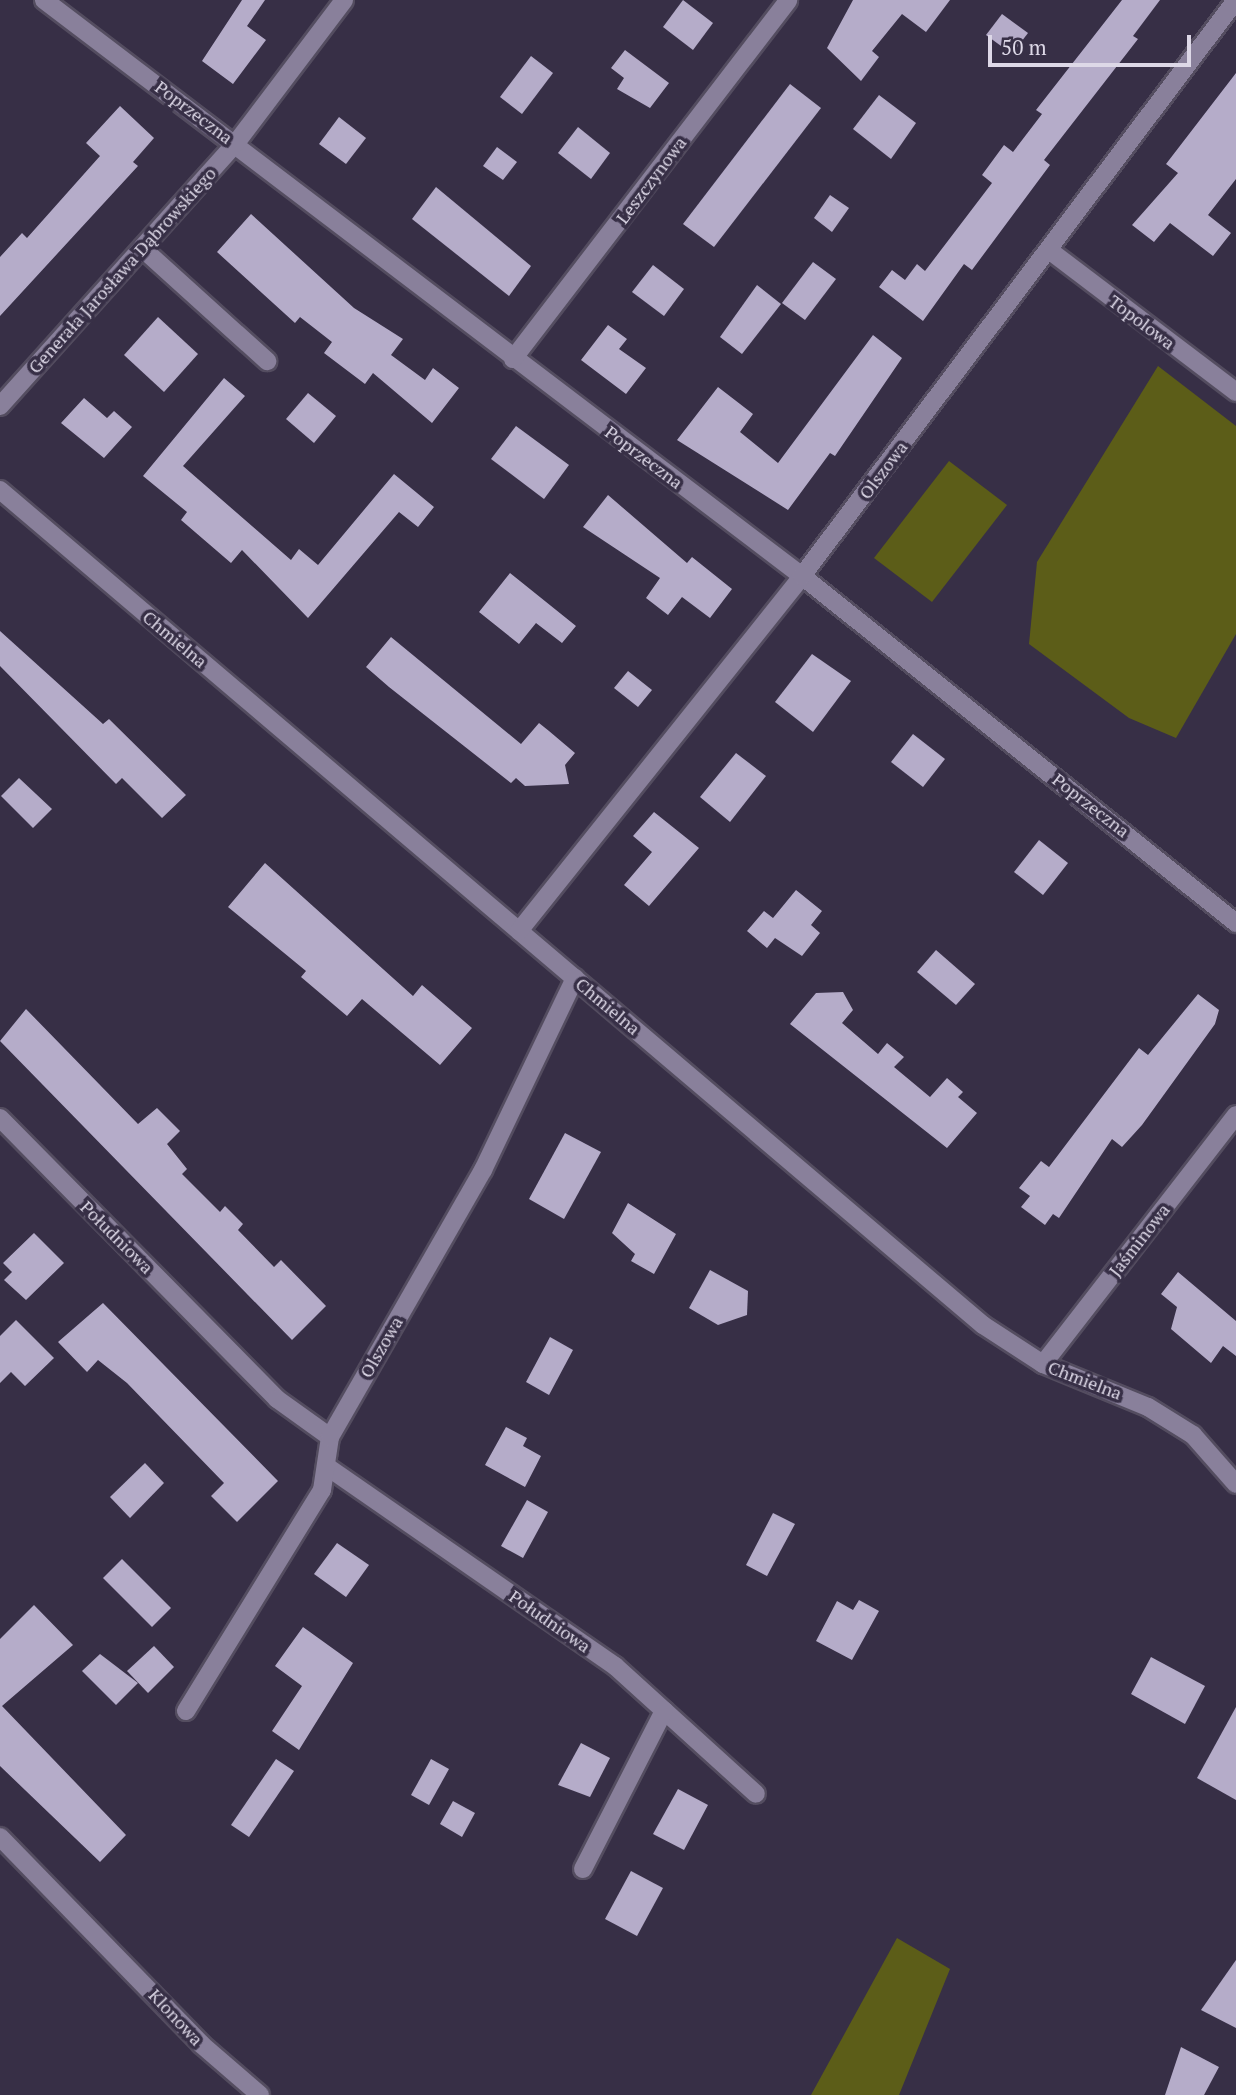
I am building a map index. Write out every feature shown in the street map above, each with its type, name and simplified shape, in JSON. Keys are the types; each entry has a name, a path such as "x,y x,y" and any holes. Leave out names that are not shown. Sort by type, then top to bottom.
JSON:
{"street":[{"name":"Poprzeczna","path":"44,0 236,143 513,359 802,576 1214,902 1236,923"},
{"name":"Generała Jarosława Dąbrowskiego","path":"0,406 236,143 344,0"},
{"name":"Leszczynowa","path":"513,359 788,0"},
{"name":"Olszowa","path":"519,931 802,576 1236,0"},
{"path":"142,248 267,361"},
{"name":"Topolowa","path":"1049,250 1236,392"},
{"name":"Chmielna","path":"0,491 983,1325 1043,1364 1148,1407 1193,1436 1236,1484"},
{"path":"1214,902 1236,906"},
{"name":"Olszowa","path":"187,1712 322,1490 329,1468 330,1437 483,1170 575,978"},
{"name":"Jaśminowa","path":"1043,1364 1236,1115"},
{"name":"Południowa","path":"0,1118 277,1399 330,1437"},
{"name":"Południowa","path":"329,1468 615,1666 756,1794"},
{"path":"583,1869 664,1711"},
{"name":"Klonowa","path":"0,1837 201,2044 260,2095"}],"shaded area":[{"path":"1158,366 1236,426 1236,634 1176,738 1129,718 1029,644 1037,562"},
{"path":"949,461 1007,505 932,602 874,558"},
{"path":"897,1938 950,1969 899,2095 811,2095"}],"building":[{"path":"242,0 265,0 247,26 266,40 233,84 202,61"},
{"path":"683,0 713,23 693,50 663,27"},
{"path":"853,0 950,0 926,32 902,14 872,51 879,57 861,81 827,48"},
{"path":"1122,0 1160,0 1133,36 1138,39 1044,160 1050,165 972,270 964,264 923,321 879,287 892,270 905,280 917,264 925,271 992,183 982,175 1004,145 1013,152 1042,114 1036,110"},
{"path":"1002,14 1028,33 1012,54 986,35"},
{"path":"625,50 669,83 650,108 617,89 624,78 611,68"},
{"path":"531,56 553,73 522,114 500,97"},
{"path":"1236,73 1236,179 1208,215 1231,233 1213,256 1170,223 1154,242 1132,225 1178,173 1166,164"},
{"path":"790,84 821,108 714,247 683,224"},
{"path":"879,95 916,123 891,159 853,129"},
{"path":"120,106 154,138 133,162 138,166 0,316 0,257 22,233 27,238 100,156 86,143"},
{"path":"339,117 366,138 346,164 319,144"},
{"path":"578,127 610,153 591,179 558,153"},
{"path":"497,147 517,162 503,180 483,166"},
{"path":"436,187 531,266 509,296 412,219"},
{"path":"830,195 849,208 832,232 814,218"},
{"path":"251,214 354,308 403,339 391,355 425,380 433,368 459,388 432,423 373,373 365,384 324,353 332,342 300,317 295,323 217,252"},
{"path":"813,262 836,279 805,320 782,303"},
{"path":"653,265 684,289 664,316 632,292"},
{"path":"757,285 781,304 742,354 720,337"},
{"path":"158,317 198,354 164,392 124,355"},
{"path":"608,325 627,339 619,349 646,368 626,394 581,360"},
{"path":"873,335 902,358 835,456 830,453 788,510 677,440 718,387 753,414 740,432 778,463"},
{"path":"224,378 245,396 183,466 291,560 299,549 318,565 394,474 434,507 418,527 399,512 308,618 242,550 231,563 181,520 187,512 143,476"},
{"path":"308,393 336,416 314,443 286,419"},
{"path":"84,398 107,418 114,411 132,427 104,458 61,423"},
{"path":"516,426 569,465 544,499 491,459"},
{"path":"608,495 687,563 692,557 732,589 710,618 682,597 668,615 646,598 660,578 583,527"},
{"path":"510,573 576,626 562,643 536,623 519,644 479,612"},
{"path":"0,631 103,724 109,719 186,795 162,818 122,778 116,784 0,666"},
{"path":"391,637 521,744 539,723 549,731 575,753 565,765 569,784 525,786 516,778 511,783 389,687 366,667"},
{"path":"812,654 851,681 813,732 775,702"},
{"path":"628,671 652,690 638,707 614,688"},
{"path":"913,734 945,759 923,787 891,762"},
{"path":"736,753 766,776 730,822 700,797"},
{"path":"19,778 52,809 33,828 1,796"},
{"path":"654,812 699,848 649,906 624,885 652,852 633,836"},
{"path":"1039,840 1068,863 1043,895 1014,872"},
{"path":"265,863 413,996 422,985 472,1028 440,1065 362,999 347,1016 301,977 306,971 228,907"},
{"path":"796,890 822,911 811,925 820,933 802,956 775,938 767,948 747,931 764,911 773,918"},
{"path":"936,950 975,984 956,1005 917,972"},
{"path":"843,992 853,1010 842,1023 878,1054 887,1043 904,1057 894,1067 930,1097 947,1078 963,1092 958,1097 977,1113 947,1148 790,1024 816,993"},
{"path":"1198,994 1219,1010 1215,1024 1142,1125 1122,1147 1112,1139 1059,1218 1053,1214 1045,1225 1021,1207 1030,1196 1019,1188 1041,1161 1049,1167 1139,1048 1148,1055"},
{"path":"26,1009 138,1124 157,1108 180,1131 167,1144 187,1169 182,1174 220,1212 225,1206 243,1224 238,1230 274,1267 281,1260 326,1306 292,1340 0,1041"},
{"path":"565,1133 601,1152 564,1219 529,1199"},
{"path":"628,1203 676,1234 654,1274 631,1261 635,1254 612,1233"},
{"path":"34,1233 64,1263 26,1300 4,1280 12,1272 3,1263"},
{"path":"710,1270 748,1291 747,1315 718,1325 689,1308"},
{"path":"1178,1272 1236,1321 1236,1356 1223,1346 1211,1363 1171,1329 1177,1307 1161,1294"},
{"path":"103,1303 278,1481 237,1522 211,1496 224,1483 127,1383 98,1360 87,1372 58,1342"},
{"path":"16,1320 54,1358 25,1386 11,1372 0,1383 0,1336"},
{"path":"550,1337 573,1350 549,1395 526,1382"},
{"path":"506,1427 527,1438 523,1446 541,1456 525,1487 485,1465"},
{"path":"145,1463 164,1483 130,1518 110,1497"},
{"path":"527,1500 548,1512 523,1558 501,1546"},
{"path":"773,1513 795,1524 767,1576 746,1565"},
{"path":"337,1543 369,1565 346,1597 314,1574"},
{"path":"122,1559 171,1608 152,1627 103,1578"},
{"path":"859,1600 879,1611 852,1660 816,1641 837,1601 853,1610"},
{"path":"34,1605 73,1645 2,1706 126,1835 100,1862 0,1766 0,1639"},
{"path":"303,1627 353,1663 299,1750 272,1731 302,1686 275,1666"},
{"path":"154,1646 174,1667 148,1693 127,1671"},
{"path":"100,1654 138,1683 116,1705 82,1671"},
{"path":"1151,1657 1205,1686 1185,1724 1131,1694"},
{"path":"1236,1707 1236,1800 1197,1778"},
{"path":"581,1743 610,1758 590,1797 558,1785"},
{"path":"276,1759 294,1771 249,1837 231,1825"},
{"path":"431,1759 449,1769 429,1805 411,1795"},
{"path":"678,1789 708,1805 684,1850 653,1834"},
{"path":"453,1801 475,1813 462,1837 440,1824"},
{"path":"631,1871 663,1888 637,1936 605,1919"},
{"path":"1236,1960 1236,2028 1201,2010"},
{"path":"1181,2047 1219,2067 1204,2095 1165,2095"}]}
